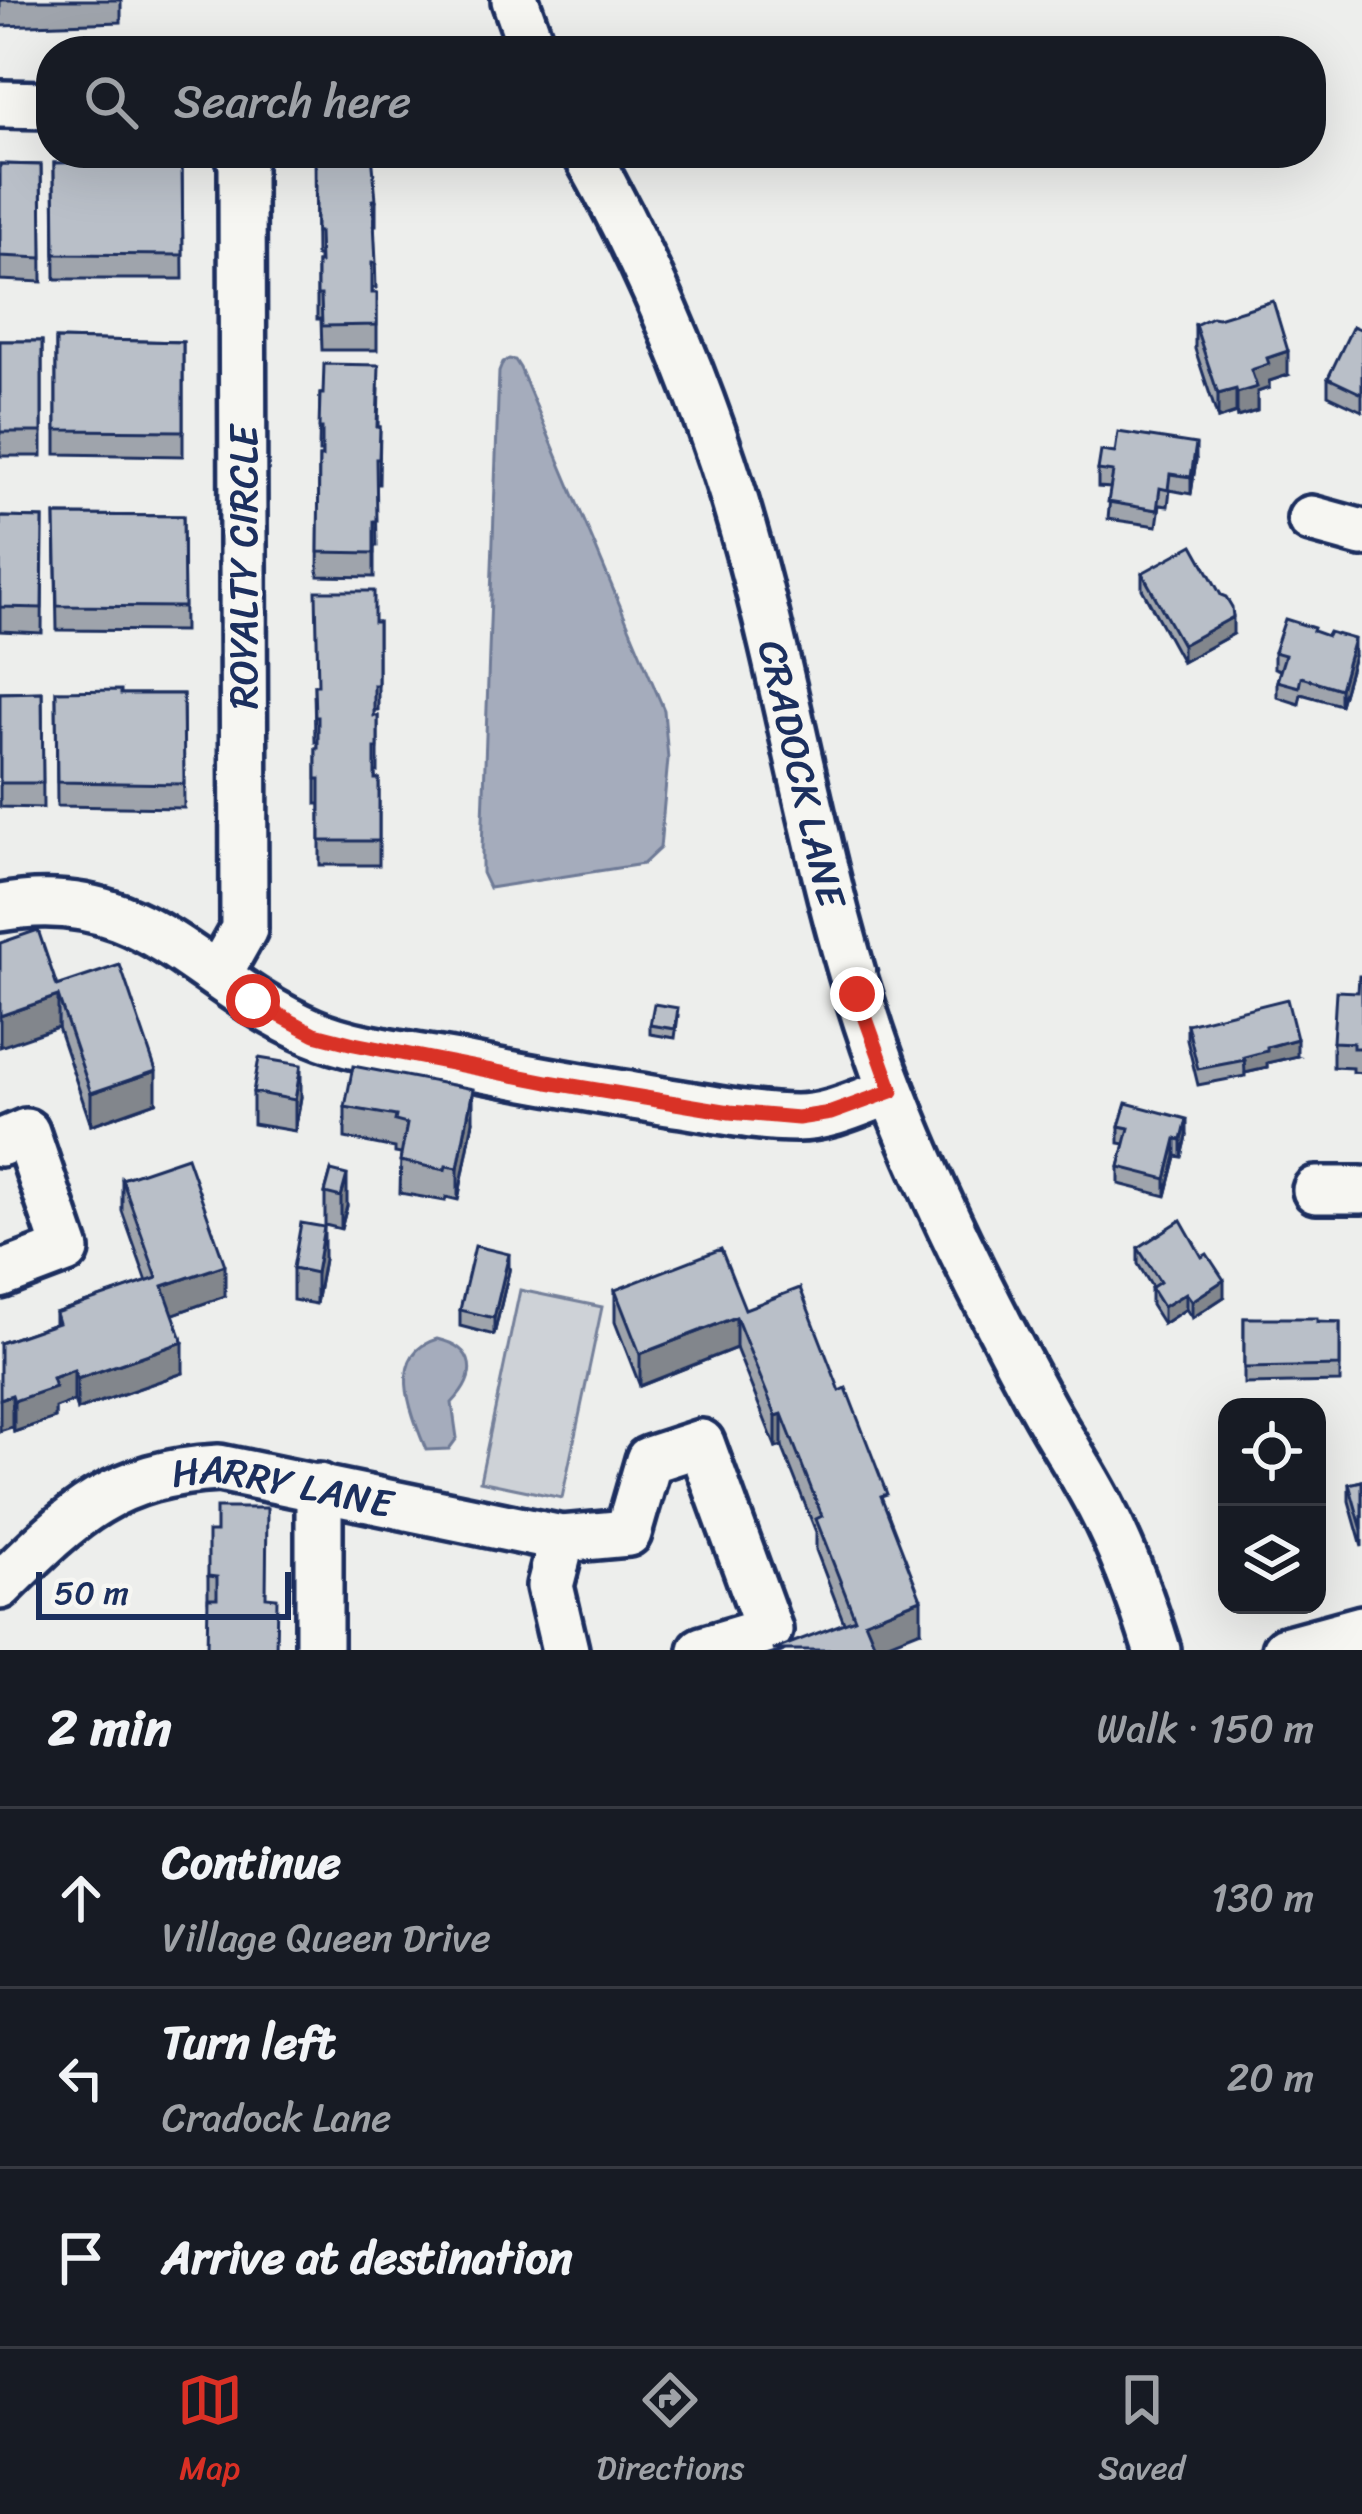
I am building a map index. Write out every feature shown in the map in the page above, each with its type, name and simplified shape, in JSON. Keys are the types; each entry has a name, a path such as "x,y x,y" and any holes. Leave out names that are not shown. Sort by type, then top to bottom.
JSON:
{"street":[{"path":"515,0 528,36"},
{"path":"0,104 36,105"},
{"name":"ROYALTY CIRCLE","path":"218,975 244,928 242,168"},
{"name":"CRADOCK LANE","path":"594,168 665,309 732,494 822,869 857,994 892,1091 945,1220 1101,1508 1143,1605 1156,1650"},
{"path":"1311,520 1362,533"},
{"path":"0,908 58,903 132,921 166,939 253,1001 315,1034 354,1044 548,1082 730,1112 798,1118 831,1113 892,1091"},
{"path":"0,1143 26,1132 66,1250 0,1275"},
{"path":"1316,1190 1362,1190"},
{"name":"HARRY LANE","path":"9,1559 110,1493 179,1470 219,1468 562,1539 628,1533 650,1460 700,1443 770,1630 702,1650"},
{"path":"319,1487 319,1650"},
{"path":"562,1539 550,1586 566,1650"},
{"path":"1285,1650 1362,1629"}],"shaded area":[{"path":"520,1290 602,1307 562,1498 480,1481"}],"water":[{"path":"509,359 520,368 664,710 668,759 660,848 643,864 489,888 482,873 482,848 499,372"},
{"path":"437,1339 460,1349 469,1373 452,1403 457,1438 449,1449 426,1450 410,1403 407,1371 421,1347"}],"building":[{"path":"0,164 36,165 41,168 42,258 0,256"},
{"path":"54,168 182,168 183,255 55,254"},
{"path":"316,168 373,168 376,263 372,263 372,293 377,293 377,325 322,326"},
{"path":"1273,301 1288,351 1251,370 1257,387 1218,394 1195,325"},
{"path":"1353,326 1362,330 1362,394 1328,378"},
{"path":"56,339 183,342 183,431 56,430"},
{"path":"0,341 42,341 42,432 0,432"},
{"path":"324,364 379,365 374,553 318,552"},
{"path":"1118,432 1196,444 1191,477 1170,474 1168,490 1160,488 1157,510 1108,502 1113,472 1098,470 1101,451 1115,453"},
{"path":"55,515 183,516 184,607 57,606"},
{"path":"0,517 43,518 42,608 0,607"},
{"path":"1193,545 1232,607 1233,617 1182,645 1142,573"},
{"path":"316,591 374,591 379,841 320,841"},
{"path":"1285,619 1327,636 1329,632 1354,639 1340,689 1301,677 1299,687 1277,681 1285,655 1274,652"},
{"path":"121,690 121,694 183,694 184,784 57,782 56,691"},
{"path":"42,692 43,783 0,783 0,693"},
{"path":"38,930 57,986 120,965 156,1071 91,1093 58,996 0,1016 0,943"},
{"path":"1359,976 1362,1048 1353,1048 1353,1043 1333,1042 1336,991 1358,992"},
{"path":"1287,999 1297,1039 1267,1047 1245,1060 1198,1069 1187,1024"},
{"path":"654,1004 678,1008 675,1029 650,1025"},
{"path":"259,1058 301,1065 295,1100 253,1092"},
{"path":"353,1066 473,1089 458,1168 400,1161 407,1124 395,1121 396,1116 345,1107"},
{"path":"1126,1103 1187,1119 1182,1140 1176,1139 1166,1179 1119,1167 1129,1128 1119,1126"},
{"path":"187,1157 225,1265 163,1286 183,1342 77,1379 74,1370 52,1378 55,1387 14,1401 12,1395 0,1399 0,1343 58,1323 55,1313 157,1278 122,1179"},
{"path":"331,1171 347,1175 341,1197 325,1193"},
{"path":"1181,1220 1202,1257 1207,1254 1224,1280 1192,1301 1186,1293 1163,1307 1151,1288 1160,1282 1138,1248"},
{"path":"301,1223 324,1227 316,1273 293,1268"},
{"path":"475,1246 509,1254 494,1318 460,1310"},
{"path":"721,1249 745,1309 800,1288 840,1391 846,1388 921,1599 865,1621 877,1650 773,1650 855,1619 782,1414 776,1416 736,1317 640,1354 615,1290"},
{"path":"1244,1318 1340,1322 1340,1366 1244,1368"},
{"path":"1362,1481 1362,1530 1349,1484"},
{"path":"216,1508 267,1508 266,1597 277,1598 276,1650 207,1650 208,1598 217,1598 217,1577 208,1576 208,1532 216,1532"}],"route":[{"path":"253,1001 315,1034 354,1044 548,1082 730,1112 798,1118 831,1113 892,1091 857,994"}]}
